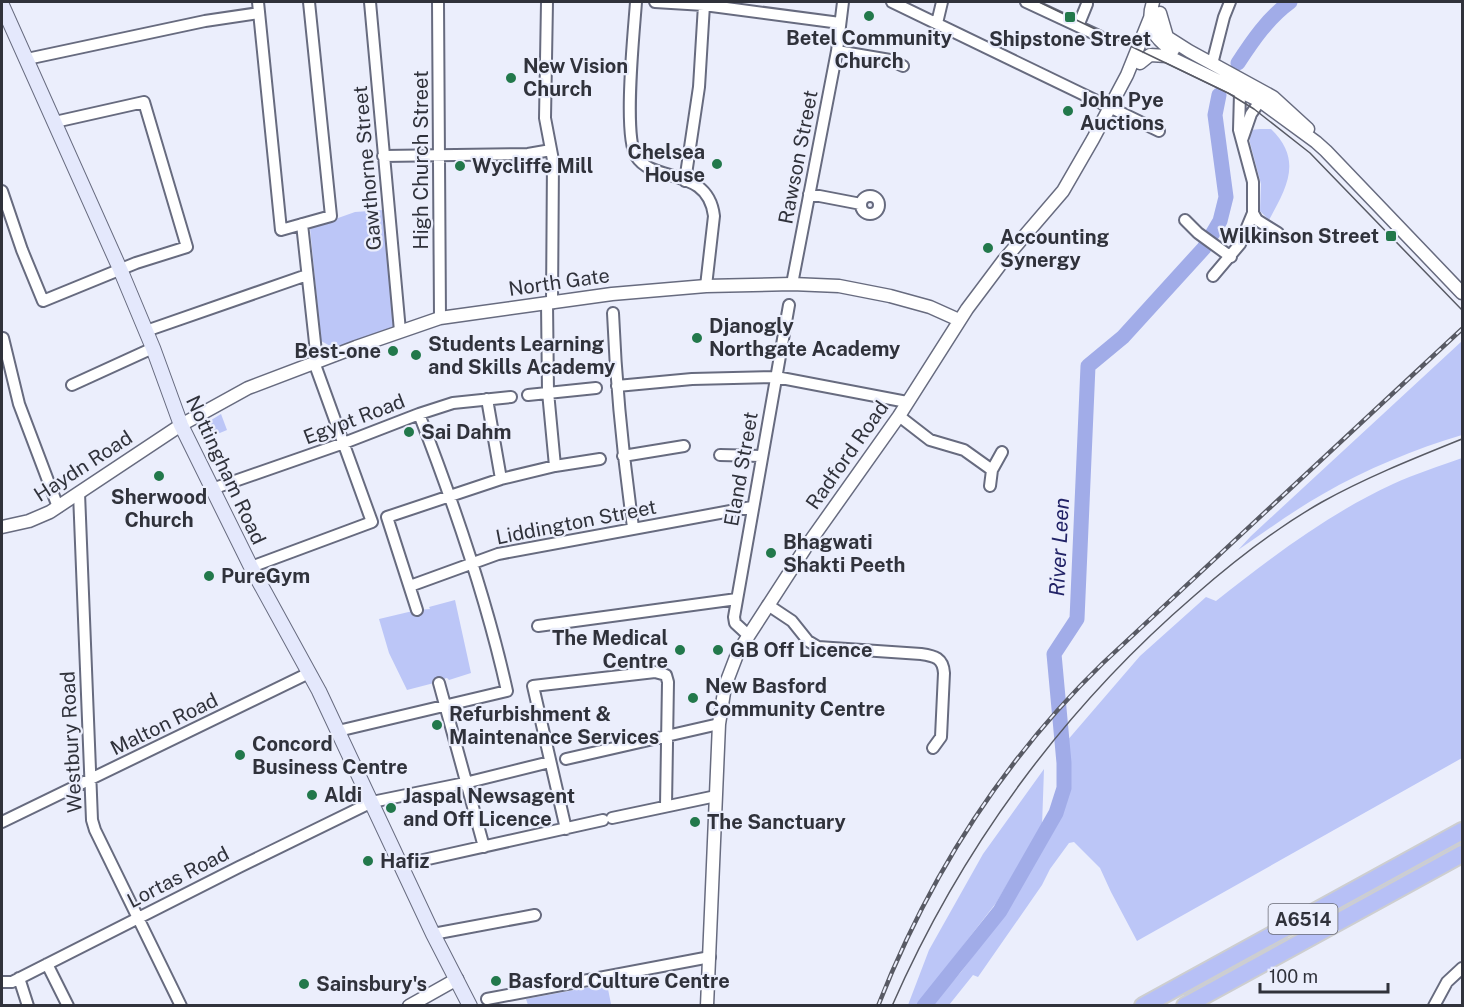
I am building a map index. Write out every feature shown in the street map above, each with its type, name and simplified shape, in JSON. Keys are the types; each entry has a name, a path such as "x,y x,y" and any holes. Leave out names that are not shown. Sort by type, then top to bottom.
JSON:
{"highway":[{"name":"A6514","path":"1143,1005 1462,831"},
{"name":"A6514","path":"1185,1005 1462,854"},
{"path":"1297,922 1306,939"},
{"path":"1170,990 1178,1005"}],"main road":[{"name":"Nottingham Road","path":"2,5 120,269 153,348 181,425 251,567 338,731 433,934 470,1005"}],"street":[{"path":"258,2 281,230 331,216 309,2"},
{"name":"Gawthorne Street","path":"370,2 400,331"},
{"name":"High Church Street","path":"438,2 440,318"},
{"path":"547,2 545,118 553,160 548,392 555,466"},
{"path":"636,2 630,118 632,144 636,156 650,168 669,173 702,189 713,206 714,216 706,286"},
{"path":"655,2 704,5 840,23"},
{"name":"Rawson Street","path":"792,284 837,51 843,2"},
{"path":"892,2 1159,131"},
{"path":"937,23 942,2"},
{"path":"1026,2 1099,36"},
{"path":"1153,2 1166,34"},
{"path":"1212,64 1230,2"},
{"path":"1078,26 1088,4"},
{"path":"685,181 699,87 704,5"},
{"name":"Radford Road","path":"1127,75 1140,63 1153,32 1158,11"},
{"name":"Radford Road","path":"707,1005 719,724 725,686 731,666 768,604 898,416 959,321 1003,261 1063,191 1111,106 1127,75 1141,39 1158,11"},
{"path":"27,59 205,21 260,13"},
{"path":"1153,32 1165,45 1225,75 1243,86 1258,100"},
{"path":"1141,39 1147,33 1166,34 1212,64 1326,150"},
{"path":"837,51 890,60 903,66"},
{"path":"1140,63 1150,55 1167,56 1242,87 1273,97 1316,136 1326,150 1462,293"},
{"path":"1214,276 1240,244 1253,213 1253,182 1239,130 1242,87"},
{"path":"1242,140 1258,100"},
{"path":"2,191 22,250 43,301 120,269 187,247 144,102 55,122"},
{"path":"383,156 528,154 551,150"},
{"path":"809,194 861,204"},
{"path":"1253,213 1257,220 1278,233"},
{"path":"1185,220 1198,233 1231,257"},
{"path":"251,567 372,522 315,362 302,224"},
{"path":"146,331 307,275"},
{"name":"North Gate","path":"181,425 248,388 440,318 612,294 706,286 792,284 839,286 890,296 930,308 959,321"},
{"name":"Eland Street","path":"748,635 735,623 734,617 789,305"},
{"path":"613,313 623,456 633,528"},
{"path":"5,336 20,404 58,507"},
{"path":"72,385 153,348"},
{"path":"617,386 692,379 776,376 907,402"},
{"path":"528,395 596,388"},
{"name":"Egypt Road","path":"212,489 453,403 511,397"},
{"path":"487,399 501,479"},
{"path":"338,731 507,691 473,564 451,495 419,414"},
{"path":"898,416 930,440 964,450 992,470"},
{"name":"Haydn Road","path":"2,527 37,519 181,425"},
{"path":"623,456 684,446"},
{"path":"990,486 992,470 1002,452"},
{"path":"720,455 762,456"},
{"path":"417,610 387,517 501,479 555,466 600,459"},
{"name":"Westbury Road","path":"79,493 90,809 95,830 181,1005"},
{"name":"Liddington Street","path":"410,586 498,554 752,507"},
{"path":"538,626 737,599"},
{"path":"768,604 794,622 808,641 818,647 921,654 935,656 939,659 944,673 940,737 933,748"},
{"path":"566,829 533,686 656,672 666,675 668,736 666,806"},
{"name":"Malton Road","path":"2,822 309,673"},
{"path":"439,683 484,847"},
{"path":"566,759 719,724"},
{"name":"Lortas Road","path":"2,982 12,982 372,802 465,783 550,762"},
{"path":"401,865 716,796"},
{"path":"433,934 535,915"},
{"path":"487,999 710,957"},
{"path":"46,964 68,1005"},
{"path":"1434,1005 1447,982 1462,968"},
{"path":"19,978 28,1005"},
{"path":"410,1005 456,979"}],"shaded area":[{"path":"1271,129 1281,140 1289,163 1286,185 1269,220 1260,211 1261,184 1250,143 1250,130"},
{"path":"383,210 395,327 334,348 321,341 310,228 355,212"},
{"path":"1462,341 1462,435 1409,453 1356,476 1301,507 1238,550 1251,536"},
{"path":"221,414 227,430 203,440 201,433 208,422"},
{"path":"1462,458 1462,758 1137,941 1100,868 1074,842 1069,843 978,977 973,975 949,1005 932,1005 961,972 1000,920 1061,815 1069,782 1066,742 1140,656 1206,597 1216,601 1323,523 1393,484"},
{"path":"455,600 471,673 407,690 389,653 379,619 430,609 429,607"},
{"path":"1044,769 1042,826 996,903 917,1005 908,1005 929,950 983,854"},
{"path":"1462,836 1462,848 1311,932 1305,929 1305,923"},
{"path":"1285,934 1290,942 1186,1000 1181,990"},
{"path":"607,984 611,1004 528,1005 526,999"}],"waterway":[{"name":"River Leen","path":"1238,63 1268,22 1290,2"},
{"name":"River Leen","path":"924,1006 1000,911 1056,813 1064,788 1064,763 1054,654 1077,619 1088,366 1123,337 1204,248 1220,221 1226,197 1215,115 1219,95"}],"tram line":[{"path":"1039,2 1228,93 1254,109 1310,153 1462,310"},
{"path":"892,1006 919,948 950,891 1020,784 1102,685 1147,639 1224,570 1305,512 1374,476 1462,439"}],"railway":[{"path":"878,1006 898,958 945,866 1001,780 1033,739 1103,663 1462,329"}],"place":[{"name":"Betel Community Church","path":"869,16"},
{"name":"Shipstone Street","path":"1070,17"},
{"name":"New Vision Church","path":"511,78"},
{"name":"John Pye Auctions","path":"1068,111"},
{"name":"Chelsea House","path":"717,164"},
{"name":"Wycliffe Mill","path":"460,166"},
{"name":"Wilkinson Street","path":"1391,236"},
{"name":"Accounting Synergy","path":"988,248"},
{"name":"Djanogly Northgate Academy","path":"697,338"},
{"name":"Best-one","path":"393,351"},
{"name":"Students Learning and Skills Academy","path":"416,355"},
{"name":"Sai Dahm","path":"409,432"},
{"name":"Sherwood Church","path":"159,476"},
{"name":"Bhagwati Shakti Peeth","path":"771,553"},
{"name":"PureGym","path":"209,576"},
{"name":"The Medical Centre","path":"680,650"},
{"name":"GB Off Licence","path":"718,650"},
{"name":"New Basford Community Centre","path":"693,698"},
{"name":"Refurbishment & Maintenance Services","path":"437,725"},
{"name":"Concord Business Centre","path":"240,755"},
{"name":"Aldi","path":"312,795"},
{"name":"Jaspal Newsagent and Off Licence","path":"391,808"},
{"name":"The Sanctuary","path":"695,822"},
{"name":"Hafiz","path":"368,861"},
{"name":"Basford Culture Centre","path":"496,981"},
{"name":"Sainsbury's","path":"304,984"}]}
